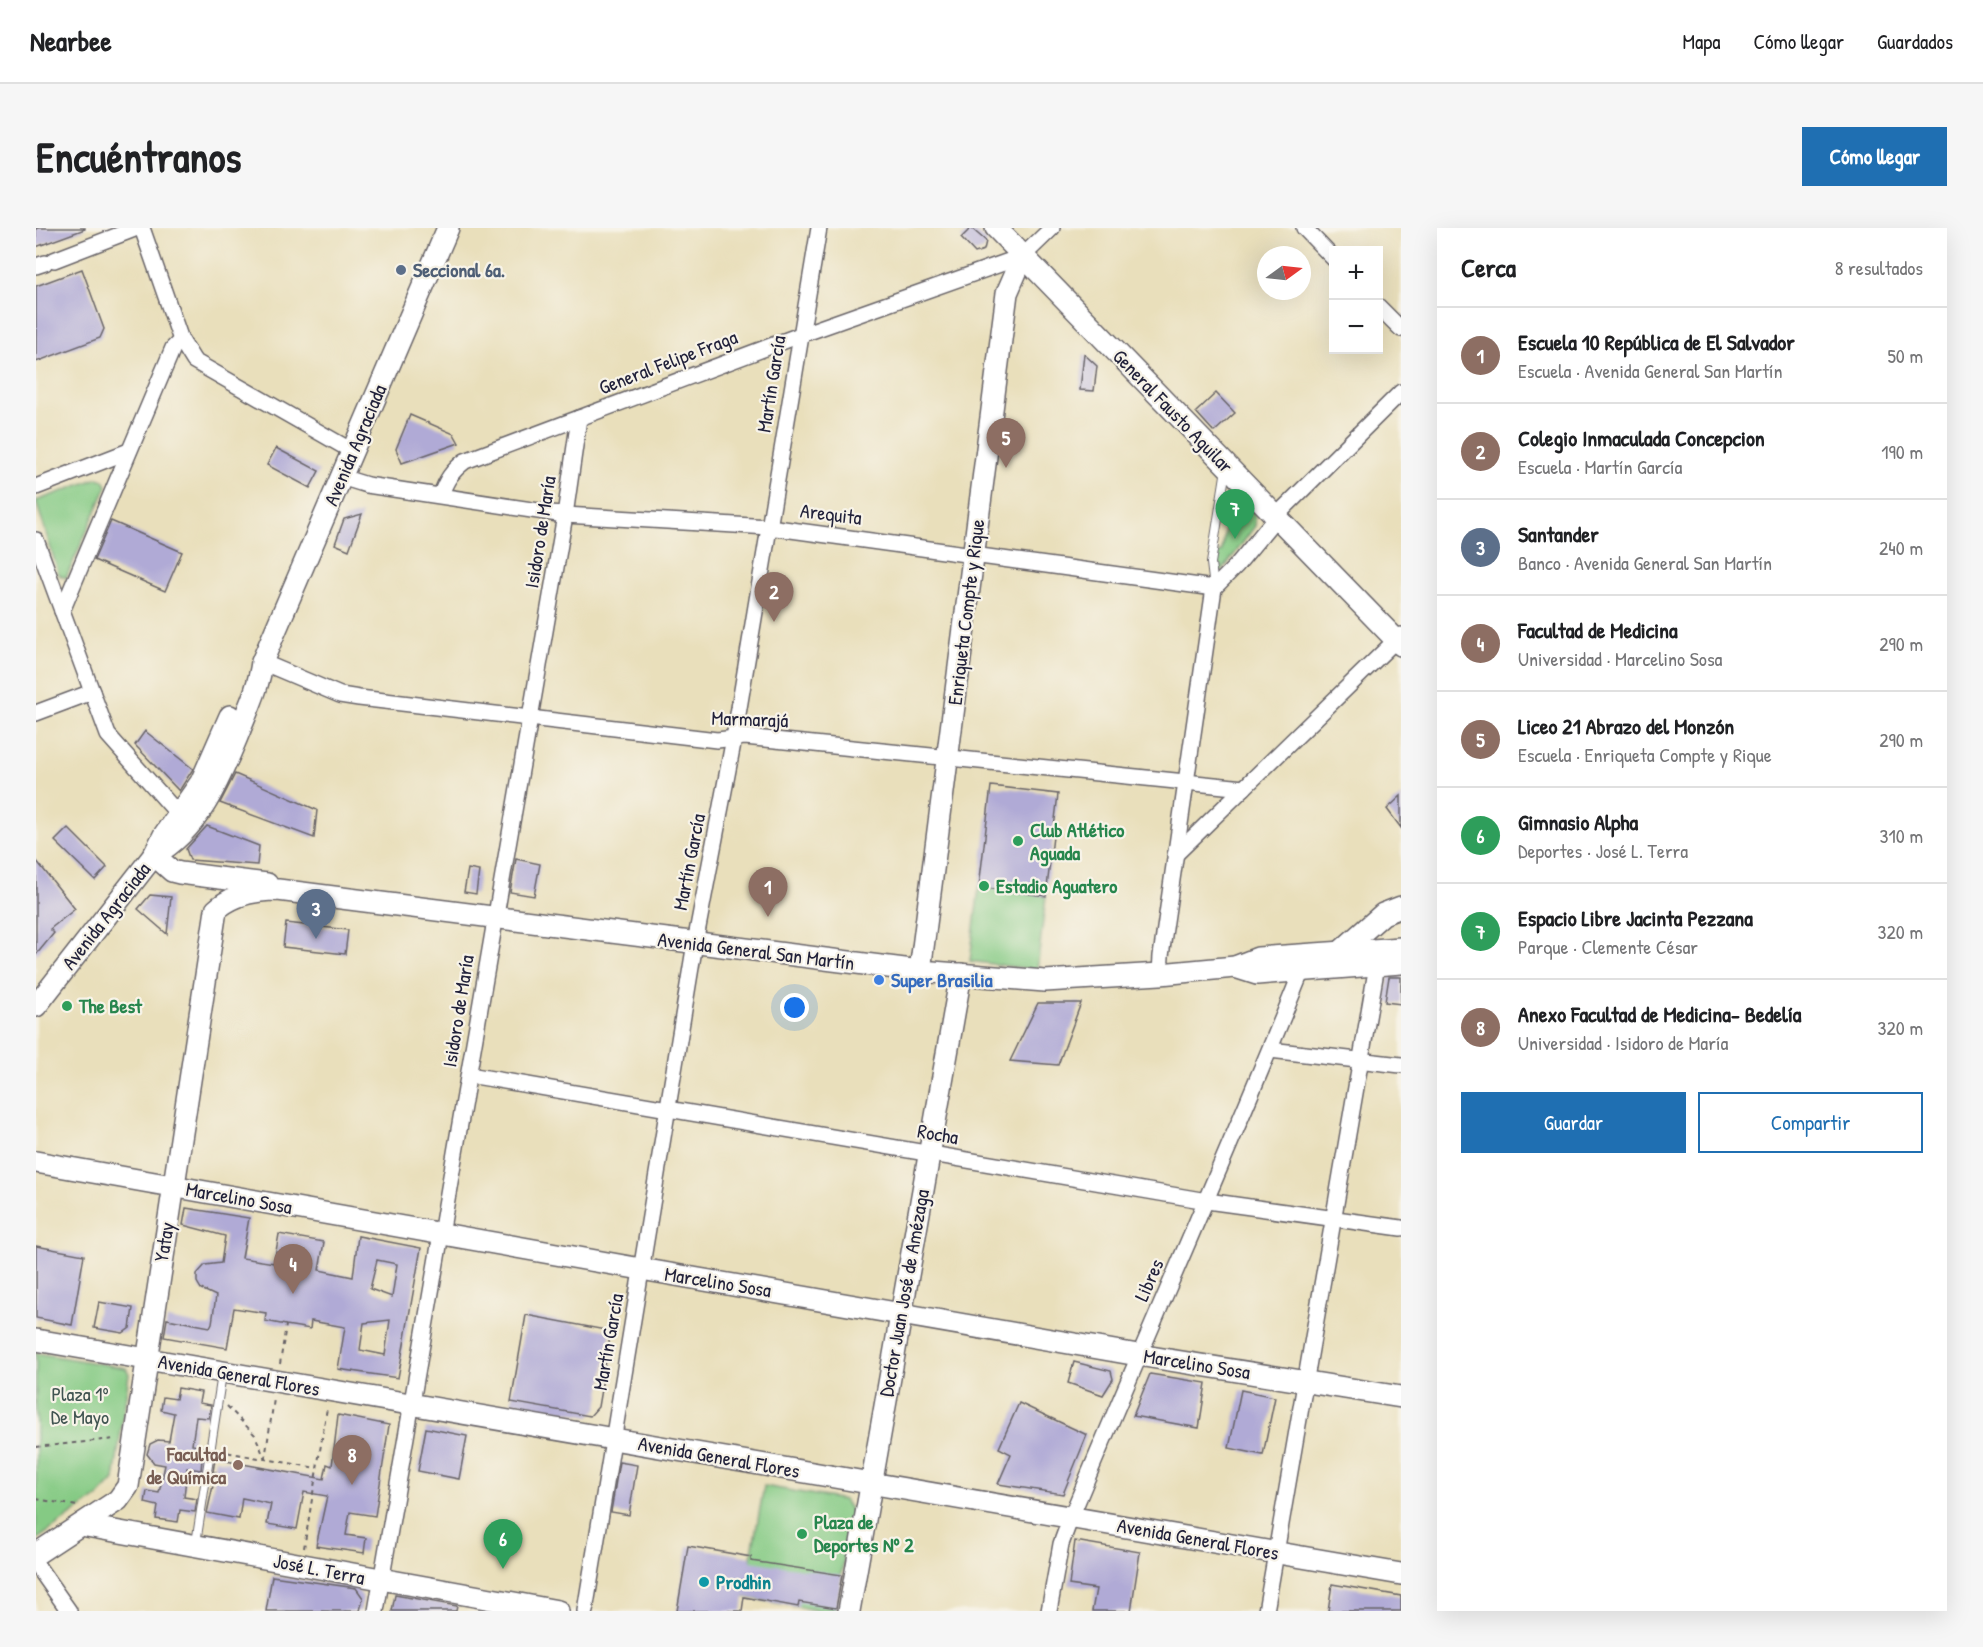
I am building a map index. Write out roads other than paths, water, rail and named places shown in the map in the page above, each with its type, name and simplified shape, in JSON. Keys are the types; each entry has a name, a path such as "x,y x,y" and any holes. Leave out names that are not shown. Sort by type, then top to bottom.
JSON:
{"street":[{"path":"45,263 137,228"},
{"path":"142,228 181,340 187,353 198,365 352,451"},
{"name":"Avenida Agraciada","path":"154,855 173,844 209,799 260,681 262,662 448,228"},
{"name":"Martín García","path":"585,1611 695,943 734,738 819,228"},
{"name":"General Fausto Aguilar","path":"996,228 1226,468 1399,640"},
{"path":"1023,256 1053,228"},
{"path":"1304,228 1329,254"},
{"name":"General Felipe Fraga","path":"441,495 446,480 454,469 465,461 800,335 1023,256"},
{"name":"Enriqueta Compte y Rique","path":"920,970 1006,293 1023,256"},
{"path":"986,269 998,274 1006,293"},
{"path":"1383,311 1401,329"},
{"path":"62,611 173,348 181,340"},
{"path":"1160,974 1214,588 1236,566 1275,516 1401,392"},
{"name":"Isidoro de María","path":"376,1611 565,515 579,418"},
{"path":"36,487 129,452"},
{"path":"341,477 367,485 441,495"},
{"name":"Arequita","path":"441,495 565,515 769,527 1214,588"},
{"path":"36,540 108,735 179,815"},
{"path":"1175,855 1399,640"},
{"name":"Avenida Agraciada","path":"36,1006 154,855 164,835 207,770 246,678 262,662"},
{"name":"Marmarajá","path":"262,662 340,695 717,740 745,737 1244,788"},
{"path":"36,713 92,692"},
{"name":"Avenida General San Martín","path":"154,855 172,870 200,877 266,884 278,890"},
{"path":"200,877 222,905"},
{"name":"Avenida General San Martín","path":"222,905 251,892 278,890 920,970 1044,981 1235,967 1258,958 1339,953 1371,960 1401,963"},
{"name":"Yatay","path":"79,1515 118,1500 128,1486 173,1186 222,905"},
{"path":"1339,953 1383,914 1400,908"},
{"path":"1266,1611 1360,1060 1371,960 1400,908"},
{"name":"Avenida General San Martín","path":"1235,967 1257,974 1302,970 1371,960 1401,948"},
{"name":"Libres","path":"1049,1611 1061,1544 1071,1516 1138,1355 1207,1201 1302,970"},
{"name":"Doctor Juan José de Amézaga","path":"849,1611 903,1313 927,1154 961,974"},
{"path":"1270,1050 1401,1065"},
{"name":"Rocha","path":"469,1076 1207,1201 1401,1228"},
{"name":"Marcelino Sosa","path":"36,1162 1138,1355 1401,1396"},
{"name":"Avenida General Flores","path":"36,1340 1401,1574"},
{"path":"36,1554 79,1515"},
{"name":"José L. Terra","path":"79,1515 195,1546 558,1611"},
{"path":"36,1564 69,1611"}],"lane":[{"path":"1214,588 1211,564 1226,468"},
{"path":"195,1546 222,1372"}],"place":[{"name":"Seccional 6a.","path":"401,270"},
{"name":"Liceo 21 Abrazo del Monzón","path":"1006,468"},
{"name":"Espacio Libre Jacinta Pezzana","path":"1235,539"},
{"name":"Colegio Inmaculada Concepcion","path":"774,622"},
{"name":"Club Atlético Aguada","path":"1018,841"},
{"name":"Estadio Aguatero","path":"984,886"},
{"name":"Escuela 10 República de El Salvador","path":"768,917"},
{"name":"Santander","path":"316,939"},
{"name":"Super Brasilia","path":"879,980"},
{"name":"The Best","path":"67,1006"},
{"name":"Facultad de Medicina","path":"293,1294"},
{"name":"Facultad de Química","path":"238,1465"},
{"name":"Anexo Facultad de Medicina- Bedelía","path":"352,1485"},
{"name":"Plaza de Deportes Nº 2","path":"802,1534"},
{"name":"Gimnasio Alpha","path":"503,1569"},
{"name":"Prodhin","path":"704,1582"}],"park label":[{"name":"Plaza 1º De Mayo","path":"80,1406"}]}
